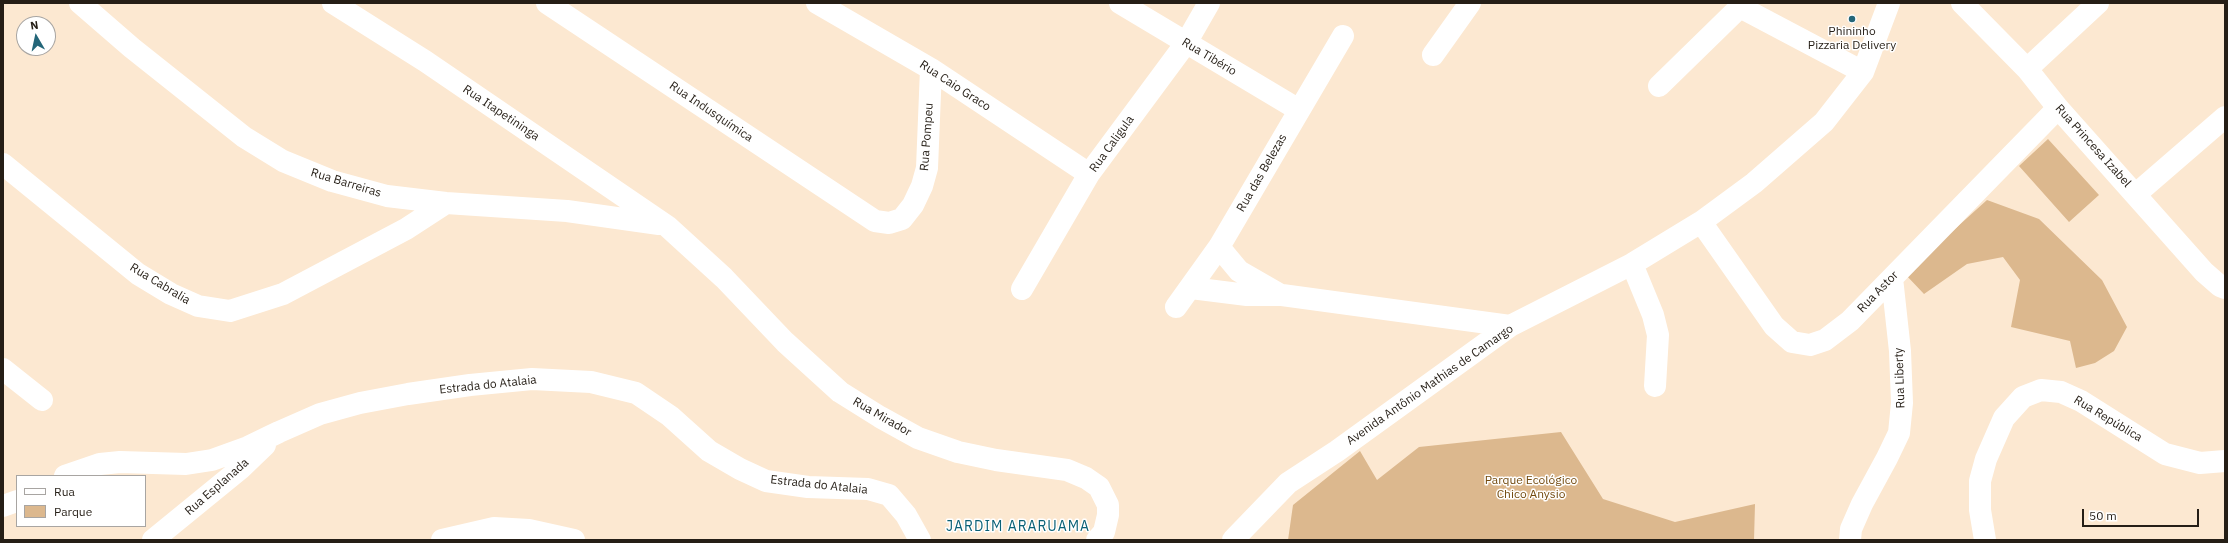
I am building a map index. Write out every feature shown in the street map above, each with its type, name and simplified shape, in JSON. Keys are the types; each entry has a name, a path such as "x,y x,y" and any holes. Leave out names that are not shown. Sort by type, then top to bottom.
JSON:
{"street":[{"name":"Rua Barreiras","path":"80,3 132,48 244,137 283,162 332,181 387,196 567,211 623,218 667,226"},
{"name":"Rua Itapetininga","path":"333,3 432,66 667,226"},
{"name":"Rua Indusquímica","path":"547,3 875,221"},
{"name":"Rua Caio Graco","path":"817,3 931,69 1089,174"},
{"name":"Rua Tibério","path":"1120,3 1299,110"},
{"name":"Rua Caligula","path":"1022,289 1089,174 1186,43 1209,3"},
{"path":"1433,55 1470,3"},
{"name":"Avenida Antônio Mathias de Camargo","path":"1233,540 1288,483 1337,451 1510,326 1632,264 1701,222 1794,150 1824,122 1863,72 1888,3"},
{"name":"Rua Princesa Izabel","path":"1962,3 2027,69 2058,108 2204,272 2220,286 2225,288"},
{"path":"2027,69 2098,3"},
{"path":"1659,86 1741,5 1863,72"},
{"name":"Rua das Belezas","path":"1176,307 1219,247 1343,36"},
{"name":"Rua Pompeu","path":"875,221 889,223 902,219 913,205 922,186 927,168 931,69"},
{"name":"Rua Astor","path":"1701,222 1774,326 1792,342 1810,345 1825,340 1850,321 2058,108"},
{"path":"2136,194 2225,117"},
{"name":"Rua Cabralia","path":"3,164 138,274 171,294 198,306 230,311 283,294 406,229 446,202"},
{"name":"Rua Mirador","path":"667,226 724,278 785,342 840,392 880,417 918,438 958,452 996,460 1067,470 1099,487 1108,505 1108,515 1104,532 1097,540"},
{"path":"1219,247 1239,271 1282,295"},
{"path":"1632,264 1653,315 1658,335 1655,386"},
{"name":"Rua Liberty","path":"1850,540 1851,529 1862,504 1899,433 1902,403 1900,351 1892,278"},
{"path":"1191,288 1247,295 1282,295 1510,326"},
{"path":"3,369 42,400"},
{"name":"Estrada do Atalaia","path":"68,475 100,464 120,462 186,464 212,460 248,448 279,432 320,414 360,403 408,394 470,385 532,379 591,382 636,393 670,416 709,451 740,469 766,481 808,487 868,489 889,495 906,515 920,540"},
{"name":"Rua República","path":"1984,540 1980,510 1980,482 1986,459 2004,418 2023,397 2041,390 2061,392 2081,401 2165,454 2200,463 2225,461"},
{"name":"Rua Esplanada","path":"153,540 240,469 279,432"},
{"path":"3,506 16,501"},
{"path":"442,540 494,528 529,530 574,540"}],"green space":[{"path":"2048,139 2099,195 2069,222 2019,166"},
{"path":"1987,200 2039,219 2102,280 2127,327 2114,351 2095,363 2076,368 2070,341 2011,327 2020,280 2003,257 1967,264 1924,294 1905,274"},
{"name":"Parque Ecológico Chico Anysio","path":"1561,432 1603,499 1675,522 1755,504 1754,540 1288,540 1293,505 1360,451 1377,480 1419,447"}],"place":[{"name":"Phininho Pizzaria Delivery","path":"1852,19"}],"district":[{"name":"JARDIM ARARUAMA","path":"1018,527"}]}
